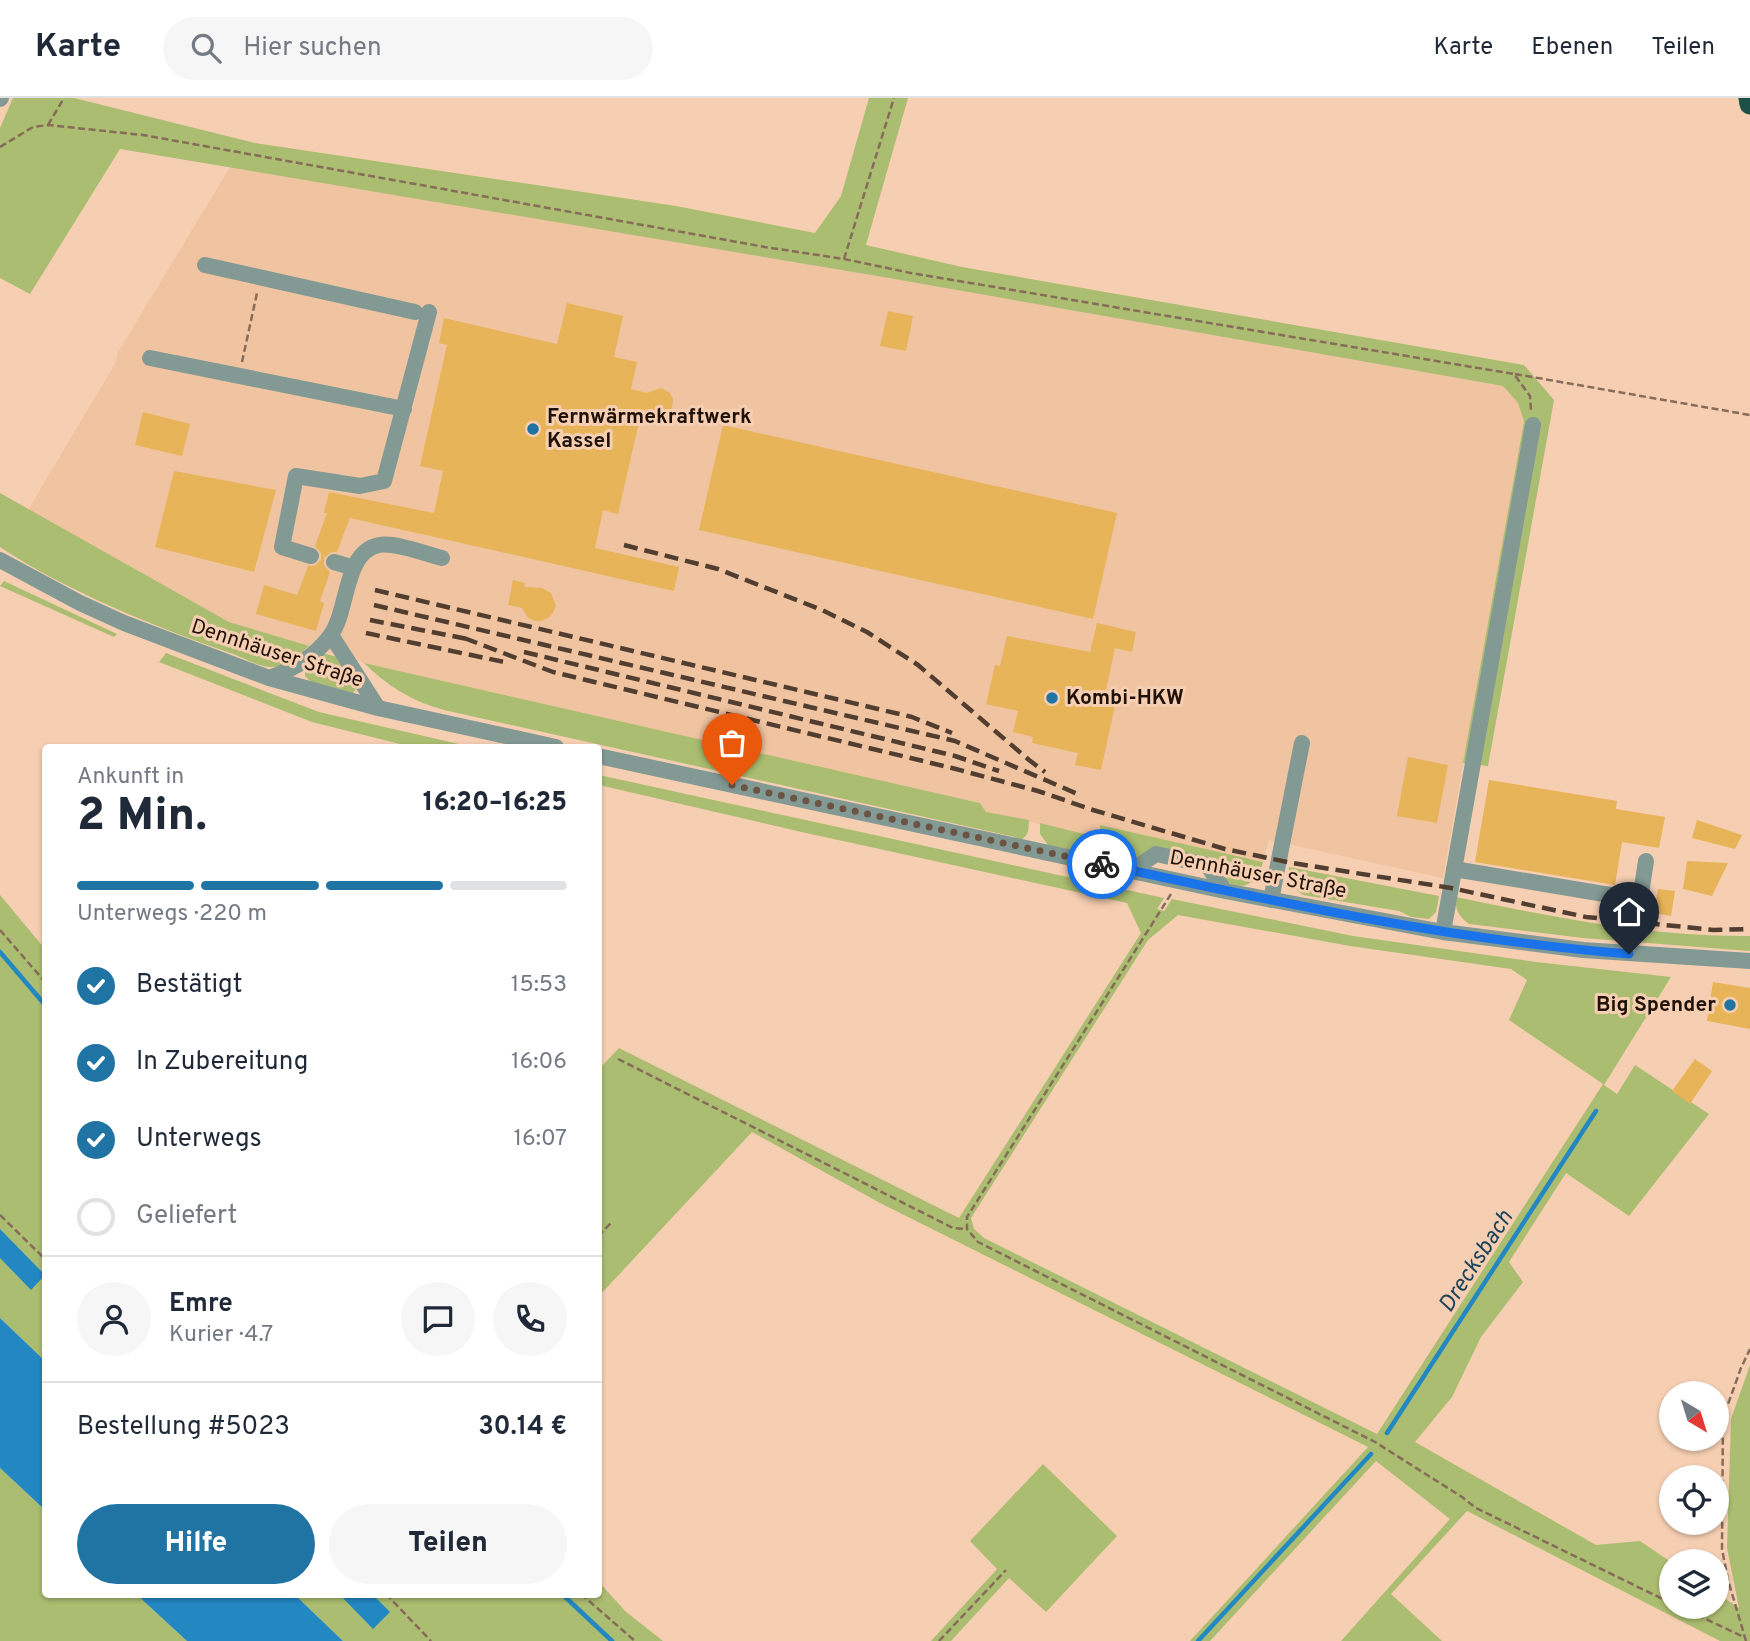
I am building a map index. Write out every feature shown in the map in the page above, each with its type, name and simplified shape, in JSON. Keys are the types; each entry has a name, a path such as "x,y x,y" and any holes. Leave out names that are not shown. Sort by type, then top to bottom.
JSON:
{"highway":[{"path":"1749,98 1750,104"}],"street":[{"path":"205,265 422,312 404,409 384,481 360,486 296,476 282,547 311,556"},
{"path":"150,358 404,409"},
{"path":"1443,932 1533,425"},
{"path":"269,678 292,670 331,635 354,568 362,553 380,545 407,548 442,558"},
{"name":"Dennhäuser Straße","path":"0,560 80,603 269,678 378,708 542,744"},
{"path":"334,562 354,568"},
{"path":"331,635 378,708"},
{"path":"1271,900 1302,743"},
{"name":"Dennhäuser Straße","path":"602,757 1225,891 1443,932 1583,950 1750,961"},
{"path":"1131,871 1156,854 1207,865 1225,891"},
{"path":"1454,869 1640,900 1646,861"}],"path":[{"path":"48,124 64,98"},
{"path":"844,259 894,98"},
{"path":"0,147 33,127 48,124 143,135 911,273 1750,415"},
{"path":"239,376 260,277"},
{"path":"1514,374 1530,396 1533,425"},
{"path":"967,1230 967,1217 1179,881"},
{"path":"0,930 42,979"},
{"path":"618,1059 953,1228 967,1230 978,1242 1376,1442 1476,1508 1659,1597"},
{"path":"0,1215 42,1256"},
{"path":"602,1232 611,1223"},
{"path":"1745,1639 1723,1549 1723,1418 1750,1349"},
{"path":"939,1641 1006,1570"},
{"path":"390,1598 431,1641"},
{"path":"586,1598 635,1641"},
{"path":"1704,1619 1745,1639"}],"shaded area":[{"path":"230,167 883,277 1503,386 1518,403 1524,420 1443,878 1269,840 1263,862 1100,825 1101,838 986,812 980,803 364,663 229,622 28,510 116,362 117,354"}],"green space":[{"path":"13,98 74,98 255,143 676,206 815,233 841,196 869,98 908,98 866,245 962,267 1524,365 1554,400 1488,766 1463,763 1524,421 1518,403 1503,386 883,277 120,149 30,294 0,278 0,128"},
{"path":"0,493 229,622 309,646 283,665 263,666 144,620 54,579 0,547"},
{"path":"4,581 117,634 114,637 0,586"},
{"path":"166,653 319,712 459,744 400,744 312,722 159,662"},
{"path":"323,653 337,657 358,686 353,693 311,682 305,676 305,665"},
{"path":"364,663 980,803 986,812 1029,820 1028,832 1021,840 1015,839 444,710 401,692"},
{"path":"602,776 1164,898 1157,909 1164,911 1172,899 1353,936 1536,962 1671,977 1604,1085 1617,1094 1635,1065 1709,1114 1629,1216 1566,1173 1509,1262 1523,1282 1481,1337 1452,1397 1415,1442 1596,1545 1640,1541 1659,1554 1659,1610 1467,1511 1391,1594 1442,1641 1341,1641 1450,1519 1376,1461 1210,1641 1190,1641 1368,1447 880,1203 752,1132 602,1293 602,1066 619,1048 959,1218 1141,933 1127,903 602,786","holes":["1178,915 1350,946 1511,969 1527,980 1509,1020 1603,1084 1377,1434 984,1238 974,1229 971,1218 1148,940"]},
{"path":"1040,823 1100,838 1100,825 1263,862 1252,882 1236,885 1224,879 1209,860 1133,863 1048,845 1040,834"},
{"path":"1289,867 1439,896 1436,912 1429,919 1411,917 1399,911 1303,895 1292,883"},
{"path":"0,895 42,945 42,1358 0,1318"},
{"path":"1456,897 1639,929 1750,936 1750,951 1583,938 1469,924 1458,913"},
{"path":"1750,1365 1750,1641 1720,1641 1677,1619 1729,1619 1729,1601 1739,1608 1727,1548 1731,1419"},
{"path":"1043,1464 1117,1536 1046,1612 1009,1578 951,1641 931,1641 997,1569 970,1541"},
{"path":"0,1468 42,1507 42,1598 140,1598 187,1641 0,1641"},
{"path":"602,1585 625,1611 663,1641 343,1641 298,1598 602,1598"}],"water":[{"path":"0,1229 42,1272 42,1278 31,1290 0,1258"},
{"path":"0,1318 42,1358 42,1507 0,1468"},
{"path":"140,1598 298,1598 343,1641 187,1641"},
{"path":"343,1598 376,1598 390,1612 373,1629"}],"building":[{"name":"Fernwärmekraftwerk Kassel","path":"567,303 623,316 614,357 637,362 631,389 647,393 661,388 670,393 673,399 672,408 665,415 655,415 642,409 618,514 603,510 595,548 679,567 674,591 350,518 337,552 331,552 324,558 324,565 330,572 320,601 324,603 316,631 256,614 264,585 297,595 308,566 314,566 321,560 321,553 315,546 327,513 324,513 329,492 434,513 443,471 420,466 447,345 439,343 444,318 557,344"},
{"path":"888,311 913,316 906,351 880,346"},
{"path":"143,412 190,424 182,456 135,445"},
{"path":"723,425 1117,513 1093,619 699,530"},
{"path":"174,471 276,490 254,572 155,547"},
{"path":"513,580 525,583 524,587 542,588 551,593 556,606 551,616 535,621 528,618 522,608 508,605"},
{"name":"Kombi-HKW","path":"1097,623 1136,632 1132,652 1115,648 1106,690 1118,692 1101,770 1075,765 1078,753 1032,743 1033,737 1013,732 1018,711 986,704 995,665 1000,666 1007,636 1090,652"},
{"path":"1408,757 1448,765 1437,823 1397,816"},
{"path":"1489,780 1617,801 1616,809 1665,817 1659,848 1622,842 1615,885 1475,862"},
{"path":"1697,820 1742,835 1735,849 1692,838"},
{"path":"1687,861 1728,863 1712,896 1683,889"},
{"path":"1658,889 1675,891 1671,916 1654,913"},
{"name":"Big Spender","path":"1713,982 1750,988 1750,1029 1707,1021"},
{"path":"1695,1059 1712,1071 1690,1104 1672,1091"}],"waterway":[{"path":"0,952 42,1001"},
{"name":"Drecksbach","path":"1387,1433 1596,1111"},
{"name":"Drecksbach","path":"1198,1641 1371,1454"},
{"path":"566,1598 612,1641"}],"railway":[{"path":"624,545 718,569 822,610 867,632 918,665 1045,772"},
{"path":"375,590 912,717 952,733"},
{"path":"374,605 955,741 1080,795"},
{"path":"370,620 473,640"},
{"path":"366,633 509,663"},
{"path":"464,638 553,672 952,768 1038,791 1225,849 1292,863 1451,888 1586,917 1714,930 1750,929"},
{"path":"524,652 955,756 999,771"}],"way so far":[{"path":"732,785 1102,864"}],"place":[{"name":"Fernwärmekraftwerk Kassel","path":"533,429"},
{"name":"Kombi-HKW","path":"1052,698"},
{"name":"Big Spender","path":"1730,1005"}],"route":[{"path":"1102,864 1248,896 1443,932 1629,954"}]}
